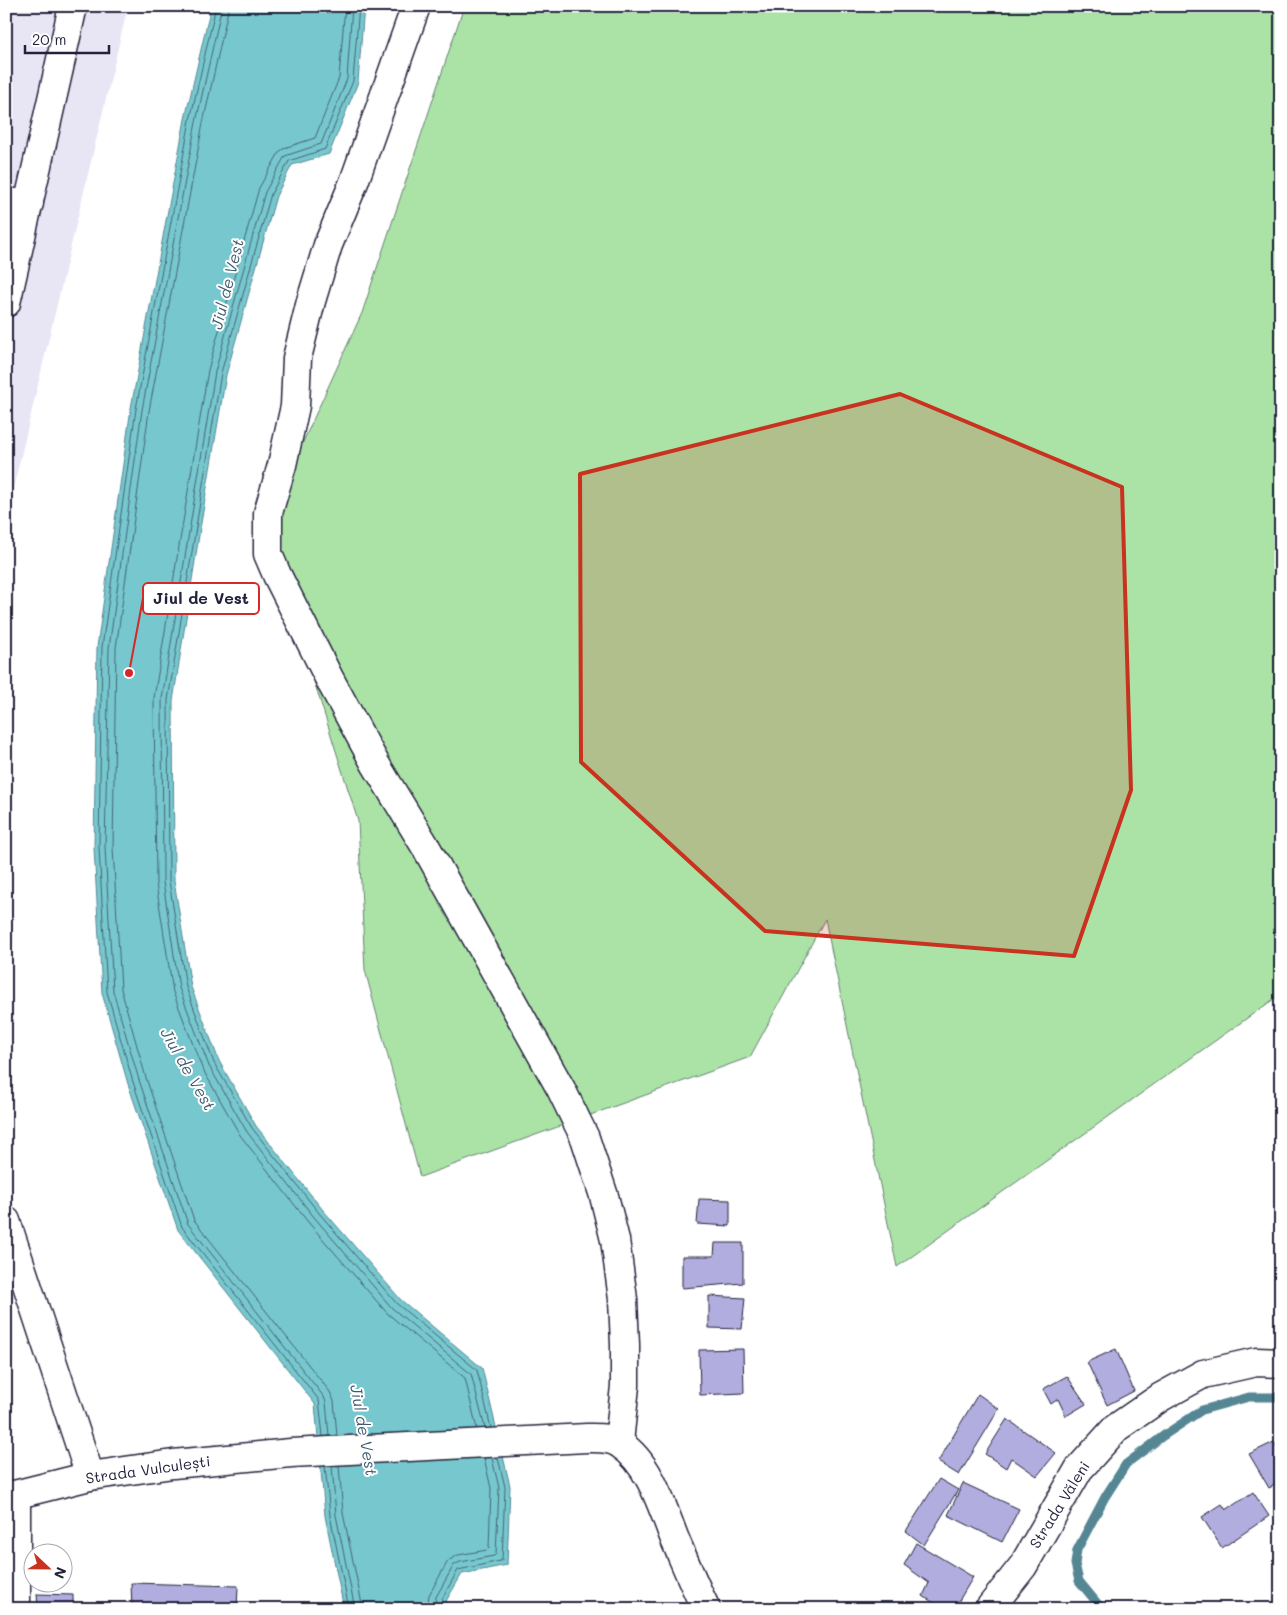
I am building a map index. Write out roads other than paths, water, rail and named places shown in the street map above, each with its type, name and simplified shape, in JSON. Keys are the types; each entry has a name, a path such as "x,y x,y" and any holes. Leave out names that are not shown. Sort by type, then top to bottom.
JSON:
{"street":[{"path":"6,303 18,203 73,6"},
{"path":"416,6 354,182 328,245 312,301 297,358 295,406 282,465 268,513 268,554 330,680 376,765 427,849 561,1089 585,1138 604,1196 615,1240 623,1299 625,1386 619,1442 633,1455 651,1479 693,1583 706,1609"},
{"path":"6,1221 90,1476"},
{"name":"Strada Văleni","path":"989,1609 1023,1566 1079,1469 1116,1428 1161,1397 1203,1374 1256,1362 1281,1363"},
{"name":"Strada Vulculești","path":"11,1496 90,1476 173,1464 291,1453 587,1438 619,1442"},
{"path":"11,1496 16,1609"}],"water":[{"path":"211,6 364,6 358,82 329,154 292,165 276,196 226,375 173,701 174,881 191,987 219,1061 256,1126 323,1210 401,1300 482,1368 510,1486 507,1565 462,1574 446,1601 451,1609 344,1609 325,1516 315,1404 178,1230 128,1084 102,993 94,848 97,647 131,408 185,119"}],"waterway":[{"path":"1102,1609 1079,1581 1075,1564 1077,1550 1105,1497 1126,1464 1202,1410 1249,1397 1281,1397"}],"place":[{"name":"Jiul de Vest","path":"129,673"}]}
